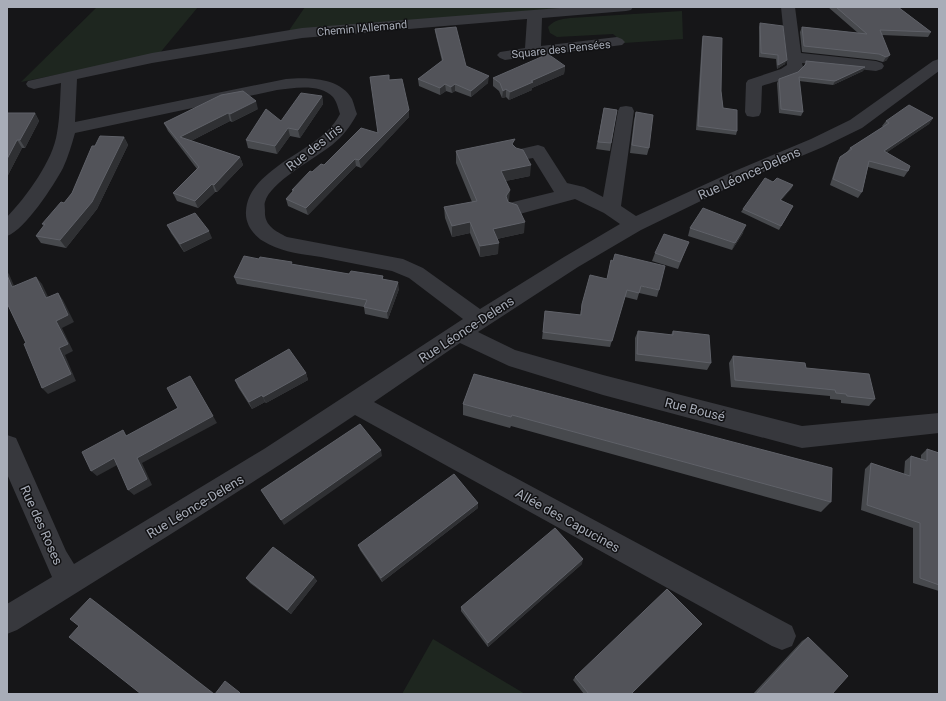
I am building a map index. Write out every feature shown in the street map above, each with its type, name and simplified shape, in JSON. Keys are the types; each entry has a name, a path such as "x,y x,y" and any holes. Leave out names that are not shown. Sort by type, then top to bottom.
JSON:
{"street":[{"name":"Chemin l'Allemand","path":"34,84 152,58 302,33 626,7"},
{"path":"753,112 754,83 787,72 795,67 788,7"},
{"path":"533,51 534,14"},
{"name":"Square des Pensées","path":"506,55 617,42"},
{"path":"794,58 876,66"},
{"name":"Rue Léonce-Delens","path":"7,620 266,461 459,333 634,225 736,177 817,143 856,124 939,64"},
{"path":"7,229 28,207 54,167 66,134 69,77"},
{"name":"Rue des Iris","path":"66,129 214,98 300,82 322,85 337,92 348,105 348,118 340,130 279,174 265,186 255,201 254,215 258,227 272,238 283,243 396,264 416,273 480,320"},
{"path":"611,208 626,111"},
{"path":"522,154 538,150 560,186 577,192 611,208 634,225"},
{"path":"516,208 577,192"},
{"name":"Rue Bousé","path":"459,333 509,357 603,385 802,437 939,423"},
{"name":"Allée des Capucines","path":"354,403 782,636"},
{"name":"Rue des Roses","path":"7,446 57,560 70,582"}],"shaded area":[{"path":"97,7 198,7 159,54 21,82"},
{"path":"305,7 606,7 288,32"},
{"path":"682,11 683,39 624,43 613,34 557,37 550,33 548,27 555,21 561,19"},
{"path":"433,639 525,694 402,694"}],"building":[{"path":"836,7 898,7 931,32 880,30 890,55 886,57 879,54 804,46 802,27 867,34"},
{"path":"760,23 783,26 787,60 778,65 778,55 761,53"},
{"path":"456,27 466,66 489,76 471,91 455,84 451,87 445,84 440,88 418,79 443,60 435,29"},
{"path":"703,36 722,38 721,91 723,108 737,110 737,131 698,126"},
{"path":"548,54 565,66 510,92 506,89 503,91 500,83 493,78"},
{"path":"806,61 865,67 835,81 799,77 803,112 781,109 779,79 798,72 806,64"},
{"path":"389,75 389,80 402,79 409,110 359,160 355,159 306,208 286,199 294,190 292,190 310,171 312,172 321,164 324,165 361,128 378,133 370,77"},
{"path":"243,91 256,101 180,137 240,157 214,185 212,184 195,201 173,193 199,167 164,123 221,95"},
{"path":"301,93 322,96 298,130 288,128 275,146 246,140 266,109 281,121"},
{"path":"909,105 933,118 884,151 910,166 908,171 869,161 862,192 833,179 840,157 852,149 850,148 889,123 886,121"},
{"path":"604,108 617,110 611,143 598,142"},
{"path":"636,112 653,115 649,148 632,145"},
{"path":"35,113 20,140 17,140 7,159 7,114"},
{"path":"100,136 124,137 92,202 60,240 36,236 45,224 42,224 61,202 64,203 72,193 92,146 95,146"},
{"path":"515,139 512,144 516,148 523,150 531,165 501,171 510,190 506,196 508,202 517,205 525,222 493,229 499,243 480,246 470,222 452,226 444,207 477,201 456,151"},
{"path":"765,178 773,182 777,178 793,185 780,200 793,206 781,226 743,209"},
{"path":"703,208 746,225 735,243 690,228"},
{"path":"195,213 209,231 180,244 167,225"},
{"path":"664,234 689,242 680,262 655,253"},
{"path":"615,254 665,266 659,290 641,286 639,293 627,290 612,341 543,332 545,311 581,315 582,304 590,275 607,279 611,260 613,261"},
{"path":"244,256 292,262 291,264 349,274 351,271 383,276 382,279 398,282 387,312 364,307 367,300 234,277"},
{"path":"7,275 12,287 36,277 46,298 58,293 68,315 56,321 68,344 59,348 71,374 42,388 24,344 26,343 7,303"},
{"path":"638,331 673,335 673,331 709,335 711,363 637,354"},
{"path":"289,349 306,373 263,397 262,395 249,402 235,380"},
{"path":"733,356 805,363 806,368 869,374 875,399 847,396 846,394 836,393 835,390 735,380"},
{"path":"474,374 832,468 831,502 512,415 511,417 463,404"},
{"path":"190,376 213,416 137,458 147,479 128,490 114,458 91,471 82,452 123,430 126,436 178,408 167,388"},
{"path":"360,424 381,450 281,520 261,490"},
{"path":"927,449 939,453 939,585 920,578 920,523 867,505 871,463 910,476 911,456 927,461"},
{"path":"454,474 478,503 381,578 358,545"},
{"path":"555,528 583,559 488,643 461,607"},
{"path":"273,547 314,577 287,610 246,578"},
{"path":"667,589 702,624 631,694 589,694 575,677"},
{"path":"90,598 214,694 141,694 69,637 79,626 70,619"},
{"path":"808,637 848,676 832,694 756,694"},
{"path":"225,681 239,692 241,694 215,694"}]}
